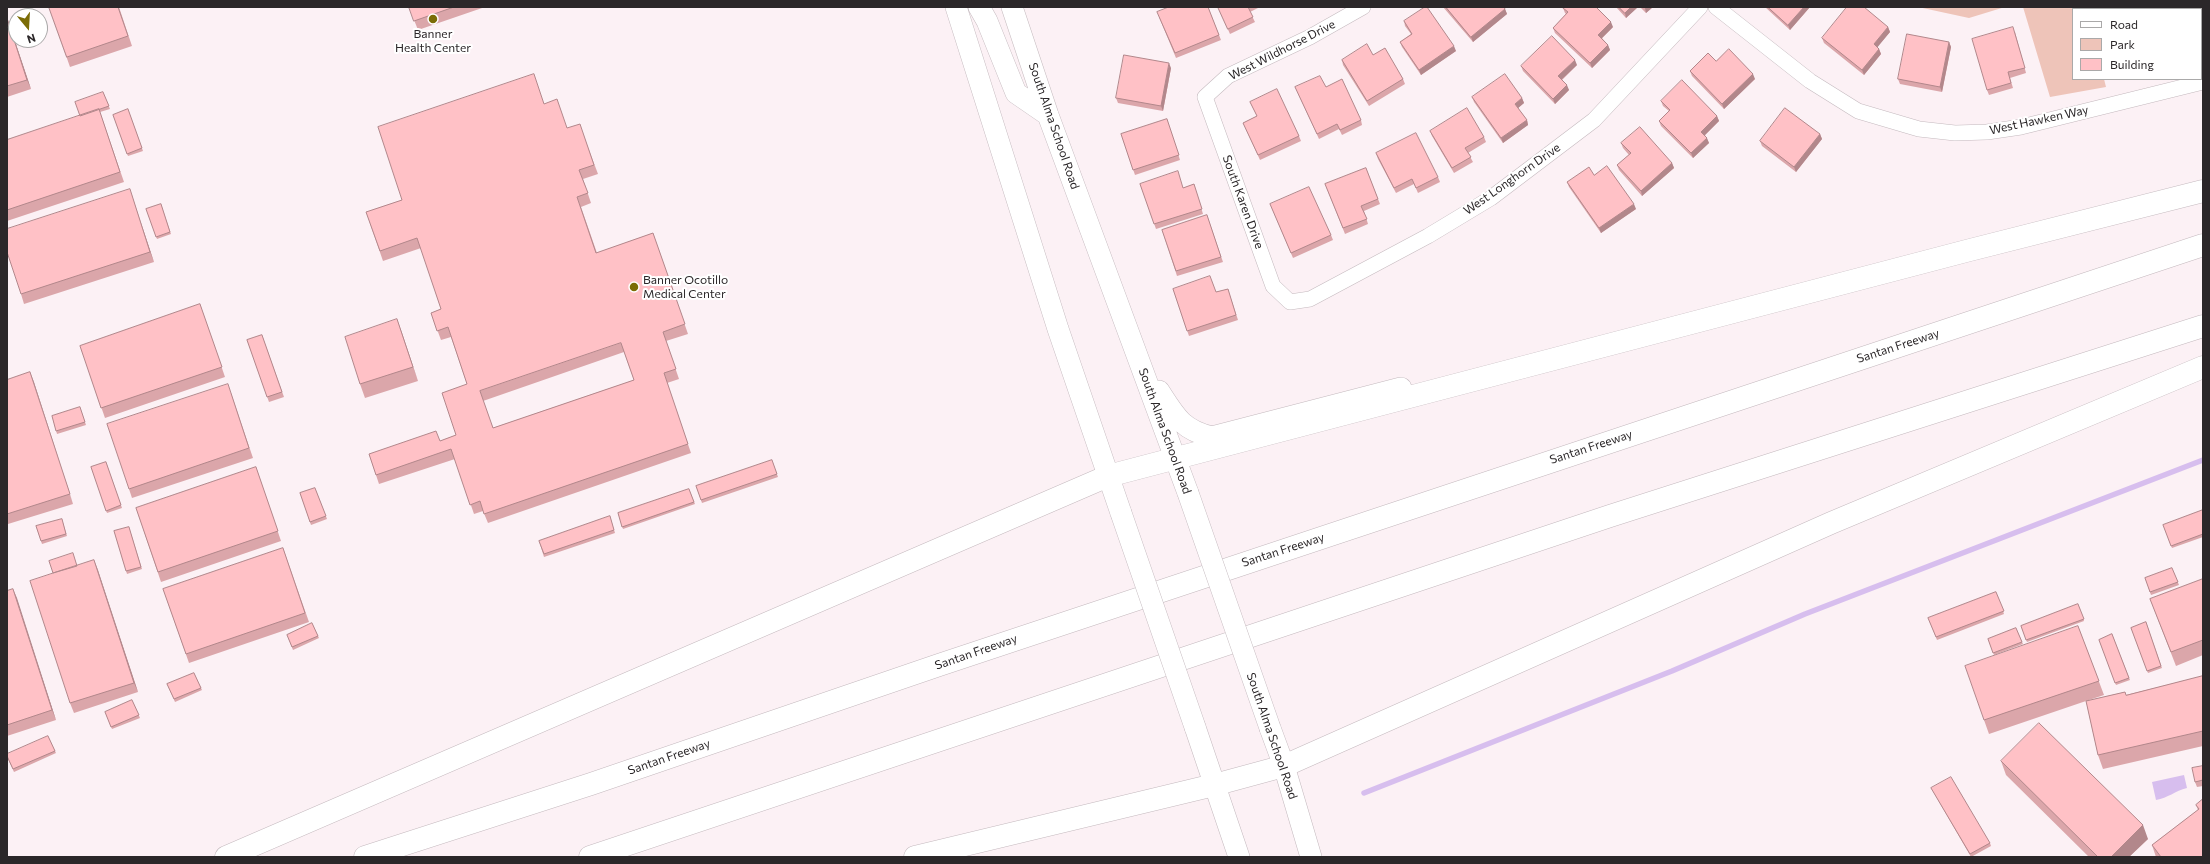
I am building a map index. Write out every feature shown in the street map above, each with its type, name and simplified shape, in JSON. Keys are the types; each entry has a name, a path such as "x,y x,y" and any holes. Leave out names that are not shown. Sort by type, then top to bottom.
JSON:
{"highway":[{"path":"226,857 1108,476 1970,250 2203,192"},
{"name":"Santan Freeway","path":"365,857 591,784 947,662 2203,245"},
{"path":"590,857 1602,519 2203,326"},
{"path":"915,857 1214,785 1284,766 1831,523 2203,367"}],"main road":[{"path":"956,7 1058,329 1239,857"},
{"path":"979,7 987,21 1016,93 1048,115"},
{"name":"South Alma School Road","path":"1012,7 1048,115 1188,493 1284,766 1311,857"},
{"path":"1139,361 1174,416 1195,432 1212,436 1487,366 1541,362"}],"street":[{"name":"West Wildhorse Drive","path":"1205,97 1228,76 1310,37 1363,7"},
{"name":"West Longhorn Drive","path":"1290,302 1310,299 1428,236 1491,198 1594,120 1700,7"},
{"name":"West Hawken Way","path":"1716,7 1810,81 1858,111 1919,129 1955,133 1987,132 2021,127 2203,82"},
{"name":"South Karen Drive","path":"1205,97 1273,286 1290,302"}],"green space":[{"path":"1918,7 2005,7 1969,18"},
{"path":"2023,7 2089,7 2072,8 2072,80 2104,80 2106,87 2050,97"}],"shaded area":[{"path":"2184,775 2187,788 2156,800 2152,782"}],"building":[{"path":"49,7 118,7 128,36 67,57"},
{"path":"409,7 454,7 414,21"},
{"path":"1169,7 1208,7 1219,35 1175,53 1157,12"},
{"path":"1218,7 1248,7 1253,17 1228,29"},
{"path":"1427,7 1454,46 1419,70 1400,42 1412,34 1404,21"},
{"path":"1446,7 1504,7 1505,9 1471,37"},
{"path":"1596,7 1611,22 1598,35 1608,45 1590,63 1553,28 1568,12 1563,8"},
{"path":"1619,7 1631,7 1625,13"},
{"path":"1768,7 1804,7 1788,25"},
{"path":"1847,7 1864,7 1888,27 1874,44 1879,49 1862,70 1822,38"},
{"path":"2156,7 2177,7 2177,8 2152,8"},
{"path":"7,18 8,48 17,48 27,80 7,86"},
{"path":"2013,27 2025,68 2008,72 2011,83 1987,90 1972,39"},
{"path":"1907,34 1949,42 1940,87 1898,79"},
{"path":"1552,36 1575,60 1558,76 1567,85 1553,99 1521,66"},
{"path":"1367,44 1373,55 1385,48 1403,79 1367,101 1342,60"},
{"path":"1729,49 1753,74 1722,104 1690,71 1708,53 1716,61"},
{"path":"1124,55 1169,63 1161,106 1116,98"},
{"path":"534,74 544,104 557,99 567,128 580,124 594,165 579,170 588,193 577,197 596,253 653,233 685,324 663,332 676,369 664,373 688,444 484,514 480,501 470,505 451,449 376,475 369,454 436,431 440,441 456,435 442,393 467,384 448,327 437,331 431,313 441,309 417,238 380,251 366,212 402,200 378,127","holes":["621,343 634,380 493,428 480,391"]},
{"path":"1505,74 1522,98 1515,104 1527,120 1501,138 1472,97"},
{"path":"1320,76 1326,87 1342,79 1361,120 1340,130 1337,124 1317,134 1295,87"},
{"path":"1682,80 1717,116 1701,132 1707,138 1691,153 1659,121 1670,110 1661,101"},
{"path":"1277,89 1299,136 1258,155 1243,123 1257,116 1250,102"},
{"path":"103,92 109,106 80,116 75,102"},
{"path":"1467,108 1484,137 1465,148 1471,157 1452,168 1430,131"},
{"path":"1785,108 1820,134 1794,167 1760,141"},
{"path":"99,109 120,172 7,210 7,140"},
{"path":"128,109 142,148 127,154 113,115"},
{"path":"1167,119 1179,155 1133,170 1121,134"},
{"path":"1640,127 1672,163 1641,191 1617,165 1631,153 1621,143"},
{"path":"1416,133 1438,177 1416,188 1412,179 1394,188 1376,153"},
{"path":"1607,166 1634,204 1599,228 1567,182 1589,167 1594,175"},
{"path":"1366,168 1378,199 1361,206 1367,219 1343,228 1325,184"},
{"path":"1178,171 1183,188 1194,184 1202,209 1154,224 1140,184"},
{"path":"1309,187 1331,235 1291,253 1270,204"},
{"path":"130,189 150,252 21,294 7,252 7,229"},
{"path":"161,204 170,232 156,237 146,209"},
{"path":"1207,215 1221,257 1176,271 1162,230"},
{"path":"1210,276 1216,292 1228,289 1236,315 1187,331 1173,289"},
{"path":"200,304 222,367 101,408 80,346"},
{"path":"397,319 413,367 360,384 345,337"},
{"path":"262,335 282,392 267,397 247,340"},
{"path":"30,372 70,494 7,514 7,380"},
{"path":"228,384 249,448 129,489 107,424"},
{"path":"80,407 85,422 56,431 52,416"},
{"path":"772,460 777,474 701,500 696,486"},
{"path":"106,462 121,505 106,511 91,467"},
{"path":"256,467 278,531 158,572 136,508"},
{"path":"315,488 326,516 310,522 300,493"},
{"path":"689,489 694,502 622,527 618,513"},
{"path":"2203,510 2203,534 2171,546 2163,525"},
{"path":"610,516 614,530 544,554 539,541"},
{"path":"62,519 66,534 41,541 36,526"},
{"path":"129,527 141,567 126,571 114,531"},
{"path":"283,548 305,613 186,654 163,589"},
{"path":"73,553 77,566 53,573 49,561"},
{"path":"94,560 134,683 70,703 30,581"},
{"path":"2172,568 2178,582 2150,592 2145,578"},
{"path":"2203,579 2203,640 2171,652 2150,599"},
{"path":"13,589 52,710 7,725 7,591"},
{"path":"1996,592 2004,611 1936,637 1928,618"},
{"path":"2078,604 2084,619 2026,640 2021,626"},
{"path":"2146,622 2161,666 2147,671 2131,628"},
{"path":"312,623 318,636 292,647 287,635"},
{"path":"2078,626 2099,681 1984,720 1965,666"},
{"path":"2016,628 2022,642 1993,653 1988,639"},
{"path":"2112,634 2129,678 2115,683 2099,640"},
{"path":"194,673 201,688 174,699 167,684"},
{"path":"2203,676 2203,731 2098,755 2086,701 2125,692 2126,695"},
{"path":"132,700 139,715 111,727 105,712"},
{"path":"2039,723 2143,825 2111,857 2098,857 2001,761"},
{"path":"48,736 55,751 13,769 7,754"},
{"path":"2203,766 2203,780 2195,782 2192,768"},
{"path":"1951,777 1990,843 1970,854 1931,788"},
{"path":"2203,799 2203,857 2161,857 2152,845 2199,809 2196,805"}],"waterway":[{"path":"1364,793 1672,671 1805,614 2203,460"}],"place":[{"name":"Banner Health Center","path":"433,19"},
{"name":"Banner Ocotillo Medical Center","path":"634,287"}]}
